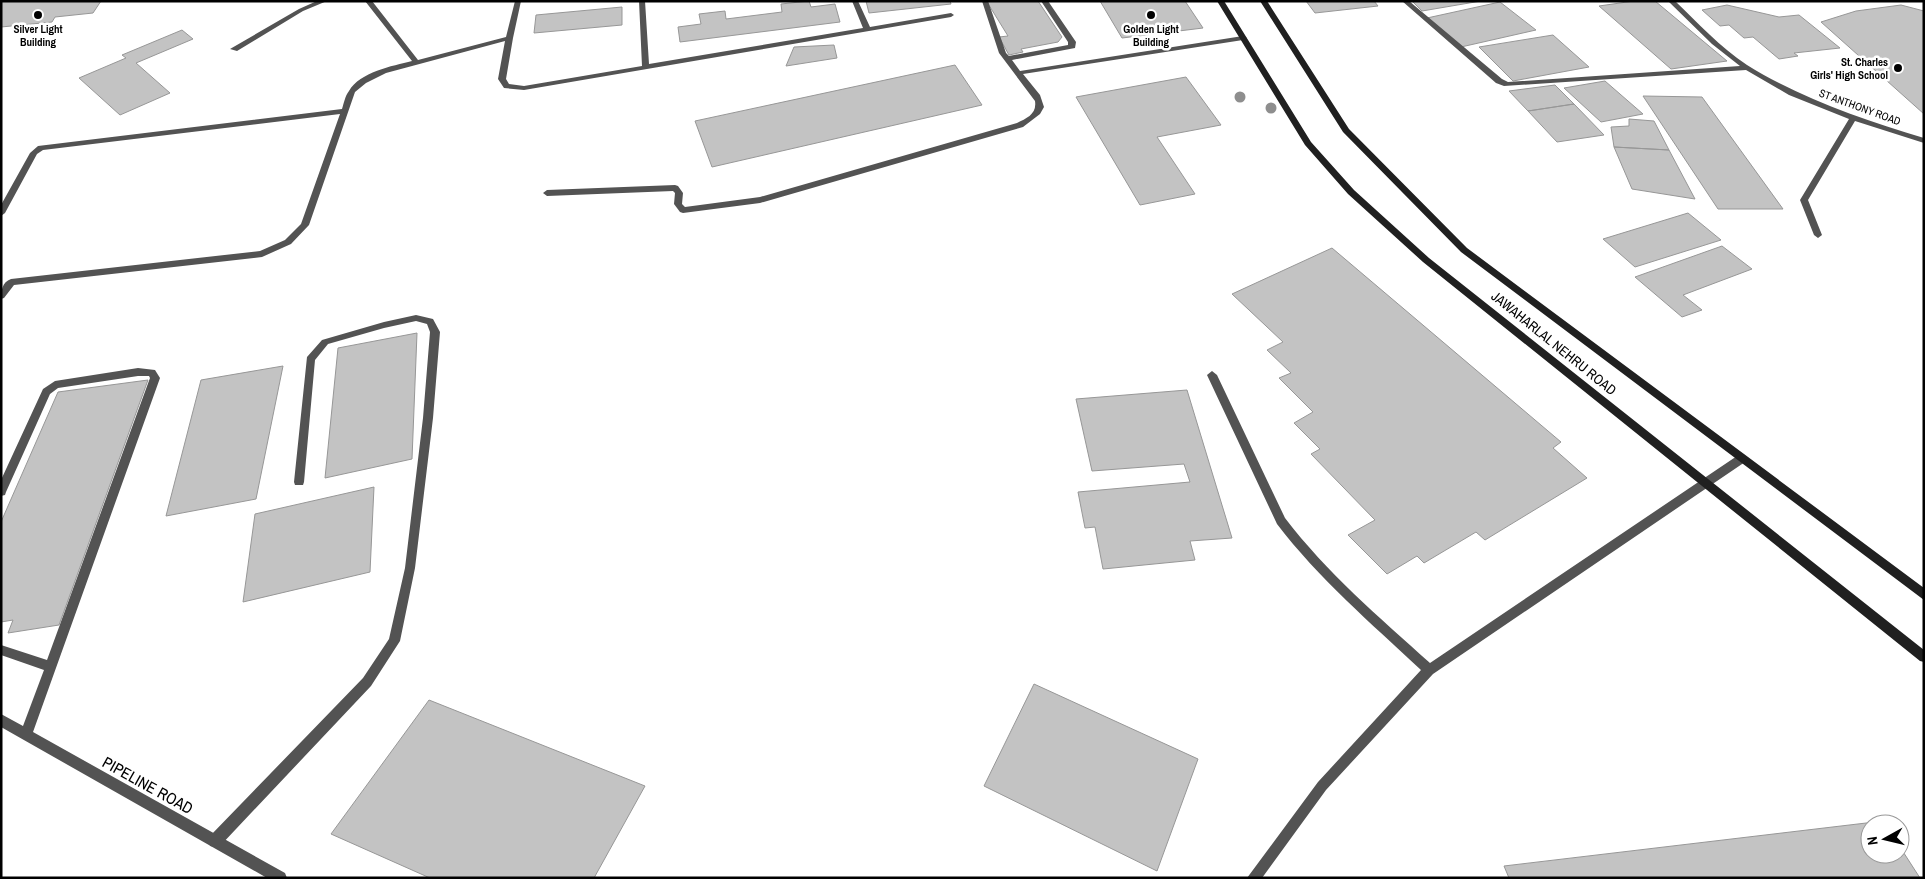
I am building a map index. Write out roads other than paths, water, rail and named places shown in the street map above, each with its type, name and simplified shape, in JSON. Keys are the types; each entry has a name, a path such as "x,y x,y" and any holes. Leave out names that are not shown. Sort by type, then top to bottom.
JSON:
{"main road":[{"name":"JAWAHARLAL NEHRU ROAD","path":"1220,1 1308,143 1351,192 1426,260 1924,657"},
{"name":"JAWAHARLAL NEHRU ROAD","path":"1262,1 1346,130 1464,250 1924,595"}],"street":[{"path":"234,49 301,10 324,1"},
{"path":"368,1 417,63"},
{"path":"518,1 502,79 507,86 530,88 951,14"},
{"path":"642,1 646,68"},
{"path":"855,1 867,30"},
{"path":"547,193 675,188 679,193 678,204 683,210 760,200 1020,125 1037,117 1041,111 1040,103 1003,53 985,1"},
{"path":"1008,59 1072,46 1072,42 1044,1"},
{"path":"1405,1 1499,81 1508,84 1748,68"},
{"name":"ST ANTHONY ROAD","path":"1671,1 1721,49 1748,68 1787,91 1853,118 1924,141"},
{"path":"1,296 6,282 262,254 288,242 306,225 352,91 363,81 383,71 509,38"},
{"path":"1018,73 1243,38"},
{"path":"1,213 34,153 41,148 345,111"},
{"path":"1818,235 1804,200 1853,118"},
{"path":"215,841 367,682 394,641 410,568 428,418 435,332 430,322 416,318 384,325 325,342 317,350 310,359 299,482"},
{"path":"1,492 46,392 55,385 138,372 152,373 155,378 26,735"},
{"path":"1212,375 1281,521 1295,540 1316,565 1430,670"},
{"path":"1254,878 1322,786 1430,670 1704,482 1741,459"},
{"path":"1,650 51,667"},
{"name":"PIPELINE ROAD","path":"1,720 280,878"}],"place":[{"name":"Silver Light Building","path":"38,15"},
{"name":"Golden Light Building","path":"1151,15"},
{"name":"St. Charles Girls' High School","path":"1898,68"}]}
